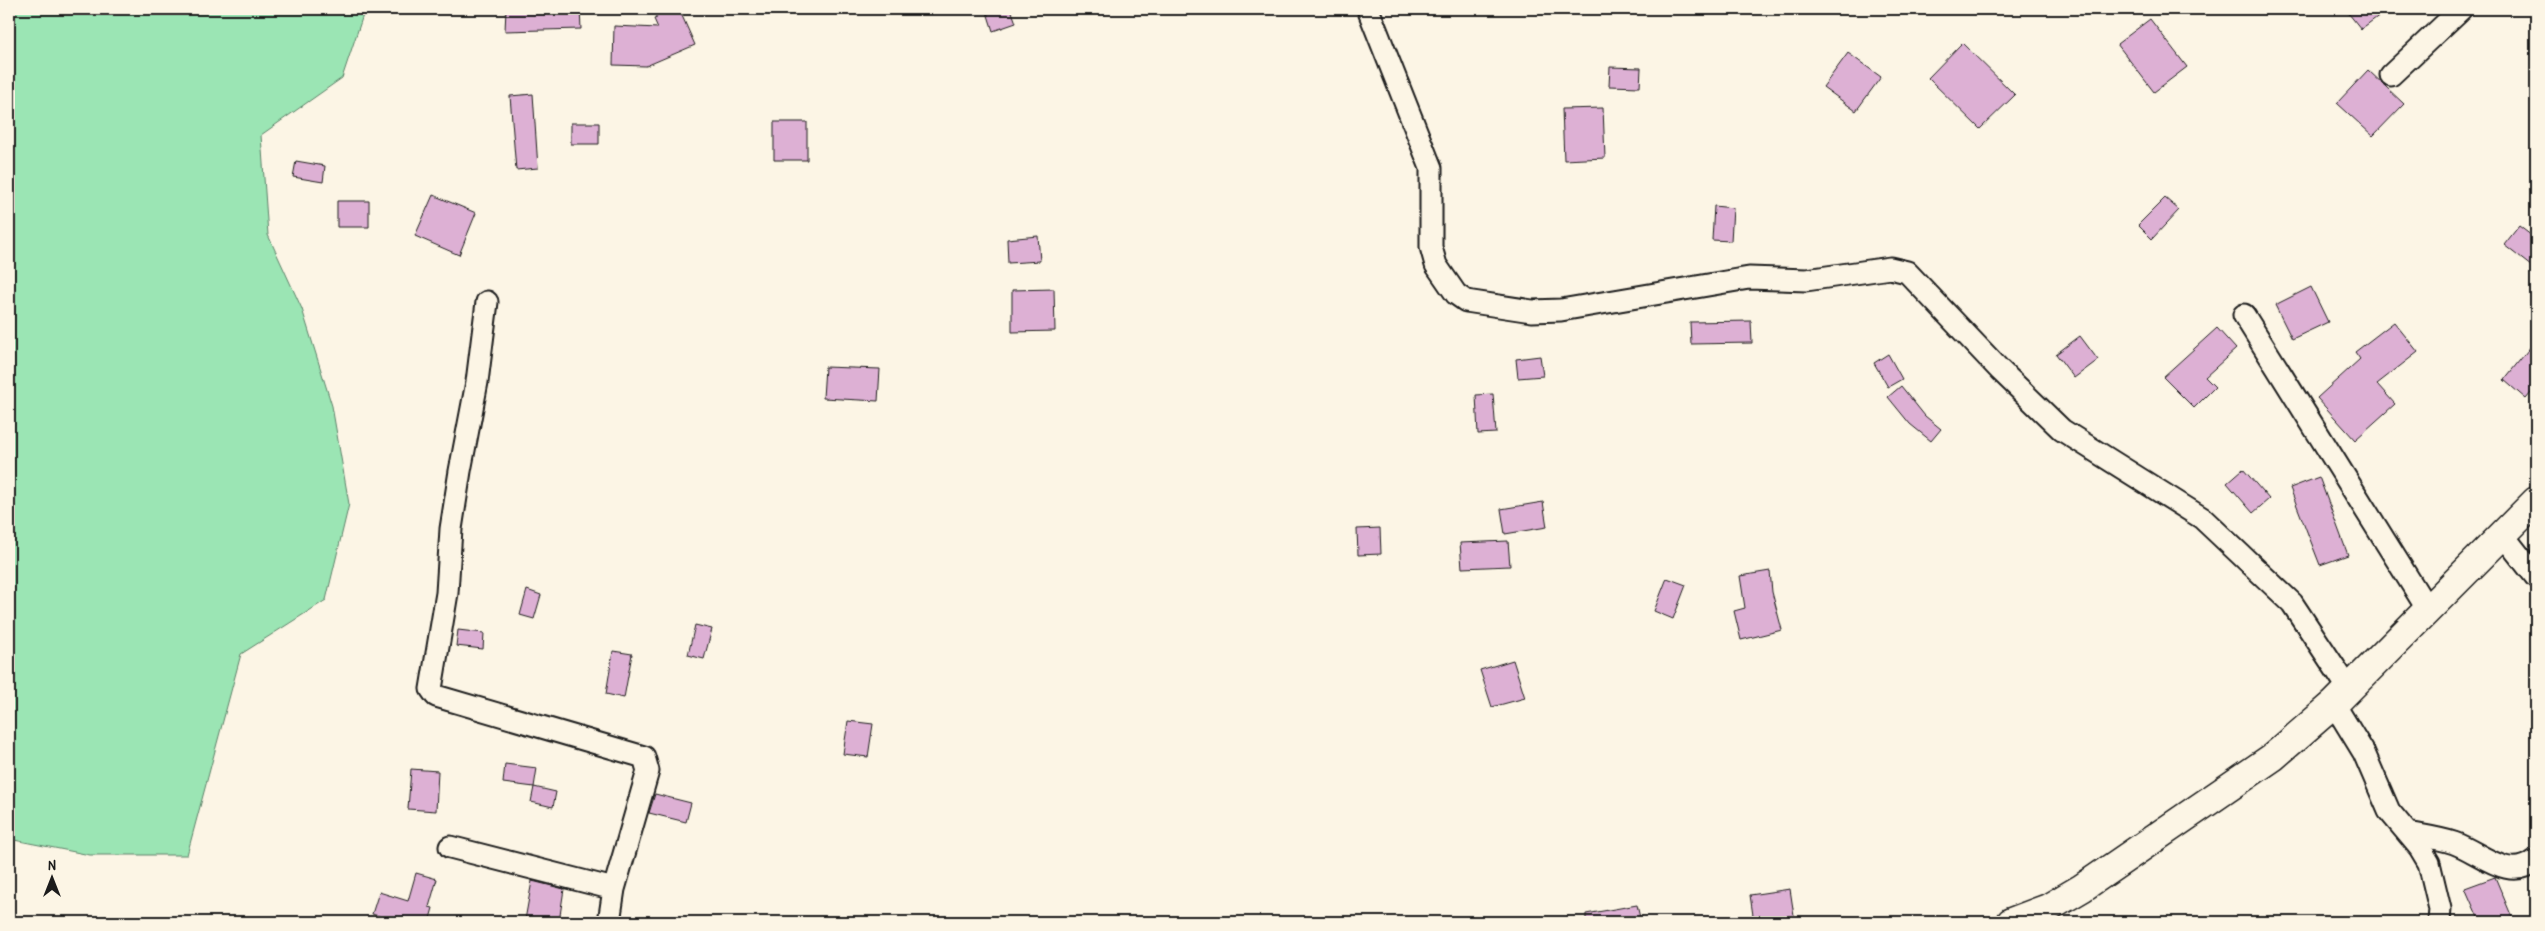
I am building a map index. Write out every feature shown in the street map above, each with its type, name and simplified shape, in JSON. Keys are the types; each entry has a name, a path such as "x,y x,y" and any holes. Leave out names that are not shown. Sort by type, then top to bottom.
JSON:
{"main road":[{"path":"2012,922 2048,908 2082,888 2273,758 2342,697 2536,501"}],"street":[{"path":"1368,9 1431,168 1433,257 1456,294 1466,301 1532,312 1561,310 1749,278 1806,280 1890,268 1907,272 2000,370 2062,430 2202,518 2292,603 2342,697 2389,811 2420,848 2429,864 2440,910 2440,922"},
{"path":"2391,75 2461,9"},
{"path":"487,302 477,382 451,530 447,593 431,689 436,696 644,757 648,771 614,889 609,922"},
{"path":"2244,315 2428,610"},
{"path":"2503,535 2536,577"},
{"path":"2408,833 2453,843 2490,862 2516,870 2529,866 2536,860"},
{"path":"450,847 614,889"}],"green space":[{"path":"9,9 365,9 342,78 261,135 268,235 302,309 332,406 349,504 326,600 241,654 187,855 90,855 9,839"}],"building":[{"path":"506,9 580,9 581,29 505,31"},
{"path":"651,9 679,9 695,45 646,66 613,65 614,26 658,28 654,19 657,18"},
{"path":"986,9 1011,9 1016,23 993,31"},
{"path":"2345,9 2388,9 2361,29"},
{"path":"2150,19 2187,67 2154,92 2117,44"},
{"path":"1962,43 2015,95 1980,129 1928,78"},
{"path":"1848,53 1881,77 1856,111 1823,87"},
{"path":"1610,67 1641,68 1640,87 1609,86"},
{"path":"2368,70 2404,104 2373,136 2337,103"},
{"path":"533,94 538,168 516,170 510,96"},
{"path":"1603,108 1605,158 1564,160 1562,109"},
{"path":"774,122 807,122 807,160 774,160"},
{"path":"571,123 599,123 599,144 571,144"},
{"path":"296,161 325,166 323,182 293,177"},
{"path":"433,195 476,213 459,255 415,236"},
{"path":"2165,198 2179,210 2152,239 2138,225"},
{"path":"337,201 369,201 369,227 337,227"},
{"path":"1714,206 1733,208 1731,241 1712,240"},
{"path":"2519,226 2536,239 2536,270 2504,245"},
{"path":"1038,236 1040,261 1008,263 1007,239"},
{"path":"2311,287 2328,322 2292,339 2275,305"},
{"path":"1054,289 1055,331 1012,332 1012,290"},
{"path":"1751,321 1752,343 1691,344 1690,322"},
{"path":"2394,322 2418,352 2377,384 2395,404 2355,440 2317,398 2360,359 2355,352"},
{"path":"2217,328 2236,349 2205,377 2215,387 2194,408 2163,377"},
{"path":"2080,336 2098,360 2074,378 2056,354"},
{"path":"2536,340 2536,387 2526,399 2504,380"},
{"path":"1888,354 1902,379 1888,387 1874,363"},
{"path":"1540,356 1543,376 1518,378 1516,359"},
{"path":"825,367 880,369 878,401 823,398"},
{"path":"1901,386 1925,416 1941,429 1931,441 1910,424 1888,397"},
{"path":"1493,394 1496,433 1478,434 1476,395"},
{"path":"2243,469 2269,499 2253,513 2227,483"},
{"path":"2319,477 2348,555 2320,565 2290,488"},
{"path":"1543,502 1547,527 1505,534 1501,509"},
{"path":"1380,528 1381,554 1358,555 1357,529"},
{"path":"1508,541 1510,566 1462,568 1460,543"},
{"path":"1770,571 1772,592 1782,630 1741,640 1734,611 1745,608 1740,576"},
{"path":"1667,578 1686,585 1673,619 1654,611"},
{"path":"527,590 541,595 534,619 520,615"},
{"path":"695,625 712,629 704,659 688,655"},
{"path":"458,630 484,633 483,649 456,646"},
{"path":"613,651 632,654 624,698 606,694"},
{"path":"1513,660 1525,698 1492,707 1480,670"},
{"path":"848,721 873,724 868,757 843,754"},
{"path":"505,764 537,768 534,787 503,783"},
{"path":"411,769 438,771 436,811 408,809"},
{"path":"534,787 556,792 553,807 531,802"},
{"path":"655,794 691,803 686,822 649,813"},
{"path":"416,873 437,879 429,907 433,908 429,922 398,922 372,914 379,892 408,901"},
{"path":"2495,877 2514,922 2480,922 2465,888"},
{"path":"532,881 564,889 559,922 525,920"},
{"path":"1790,889 1795,922 1754,922 1750,895"},
{"path":"1637,905 1641,922 1586,922 1586,914"}]}
